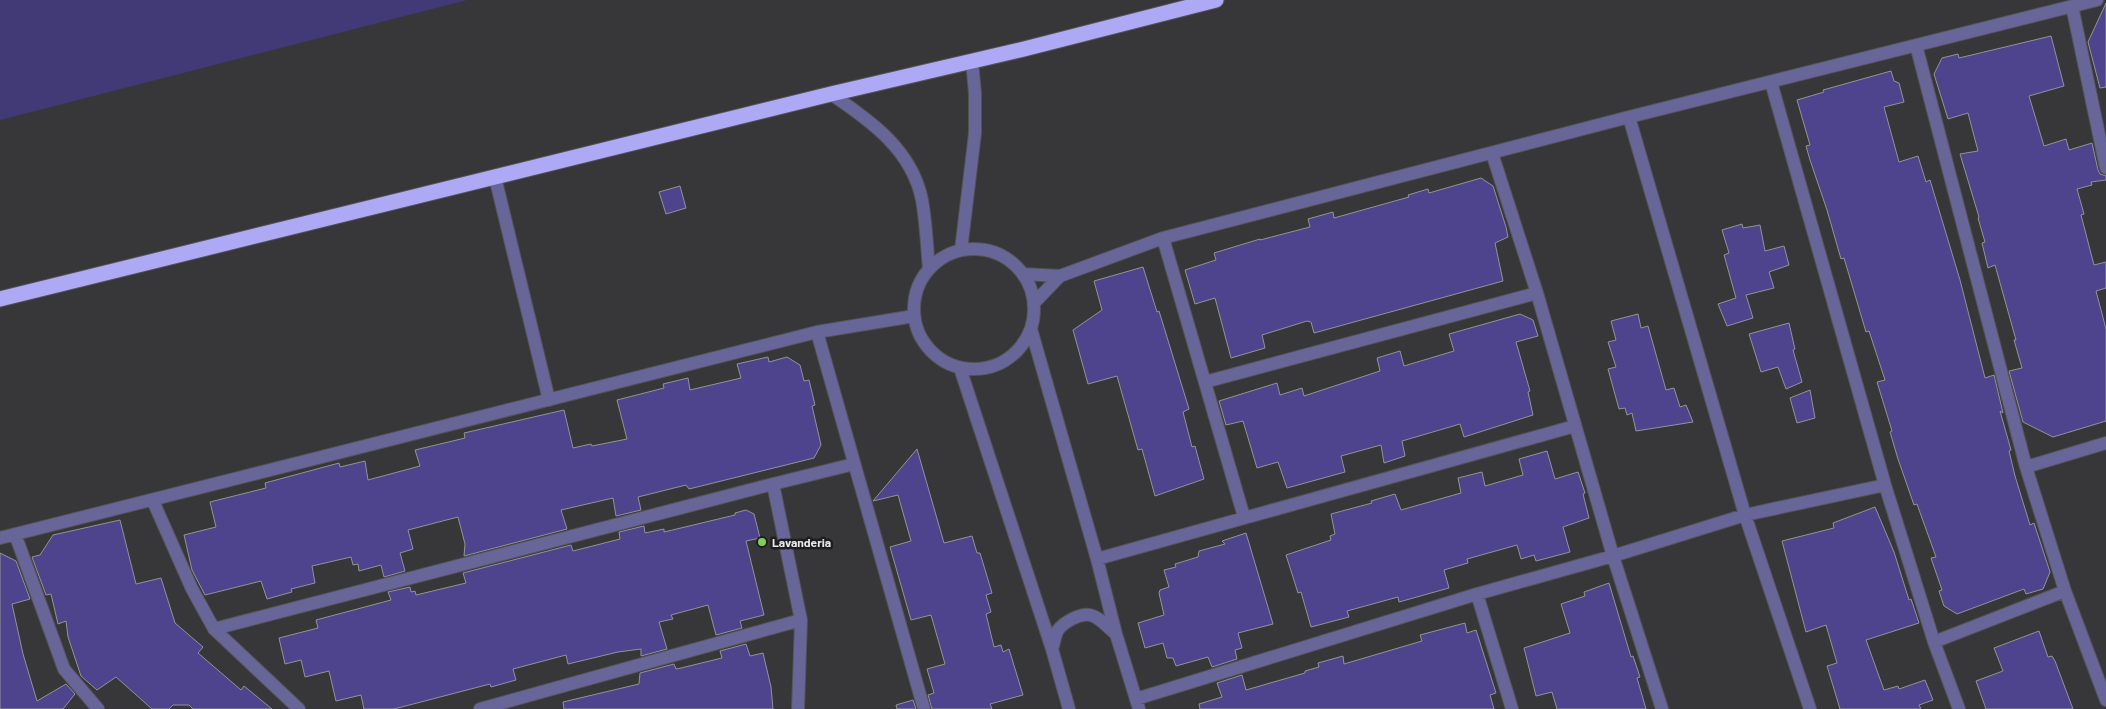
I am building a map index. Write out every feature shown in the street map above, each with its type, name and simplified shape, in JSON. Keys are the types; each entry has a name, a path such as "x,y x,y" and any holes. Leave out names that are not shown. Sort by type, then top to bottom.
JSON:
{"highway":[{"path":"0,299 831,94 972,62 1216,0"}],"street":[{"path":"1023,274 1060,276 1163,238 1629,116 2096,0"},
{"path":"2072,6 2106,168"},
{"path":"1916,45 2026,468 2065,591 2106,700"},
{"path":"961,250 975,133 972,62"},
{"path":"1771,82 1885,485 1934,642 1959,709"},
{"path":"831,94 883,133 903,155 915,177 922,200 929,270"},
{"path":"1629,116 1745,515 1810,709"},
{"path":"1492,153 1537,292 1574,426 1662,709"},
{"path":"495,177 549,400"},
{"path":"1163,238 1244,517"},
{"path":"978,249 996,253 1011,262 1023,274 1031,290 1034,303 1031,329 1023,344 1003,362 978,370 960,368 938,358 922,340 914,316 917,291 929,270 944,257 961,250 978,249"},
{"path":"1034,303 1060,276"},
{"path":"1205,382 1537,292"},
{"path":"0,538 153,501 817,332 914,316"},
{"path":"1031,329 1097,559 1116,634 1138,704 1477,594 1613,556 1745,515 1885,485"},
{"path":"817,332 924,709"},
{"path":"960,368 1052,649 1069,709"},
{"path":"1097,559 1574,426"},
{"path":"2026,468 2106,443"},
{"path":"214,629 854,464"},
{"path":"773,484 801,620 798,709"},
{"path":"153,501 192,588 214,629 299,709"},
{"path":"15,534 64,669 98,709"},
{"path":"1934,642 2065,591"},
{"path":"1477,594 1512,709"},
{"path":"1052,649 1059,630 1068,621 1079,616 1090,615 1100,620 1116,634"},
{"path":"480,709 801,620"}],"shaded area":[{"path":"0,0 467,0 0,120"}],"building":[{"path":"2106,3 2106,87 2100,88 2088,42"},
{"path":"2051,36 2064,86 2029,96 2044,146 2066,139 2069,150 2092,143 2098,170 2100,174 2106,176 2106,180 2091,182 2092,185 2077,189 2084,214 2081,215 2094,265 2106,262 2106,288 2096,291 2106,329 2106,421 2053,437 2023,422 2009,371 2022,368 2014,340 2016,340 1995,265 1988,268 1982,243 1985,242 1979,217 1960,154 1978,151 1968,113 1948,119 1934,74 1942,58 1958,54 1959,58"},
{"path":"1891,71 1894,81 1899,83 1904,102 1884,107 1899,162 1918,156 1926,182 1930,180 1960,280 1985,378 1994,375 2015,476 2030,525 2034,523 2050,572 2043,589 2026,594 2024,589 1957,614 1944,606 1939,591 1942,590 1931,558 1936,557 1917,504 1914,505 1898,459 1890,432 1892,431 1877,382 1885,380 1869,331 1866,332 1844,258 1841,259 1806,146 1810,145 1797,100 1824,92 1823,90"},
{"path":"1481,178 1493,186 1506,227 1508,237 1495,243 1503,281 1314,333 1311,322 1307,321 1262,335 1265,348 1231,358 1215,298 1195,304 1185,270 1216,260 1214,253 1310,227 1308,219 1333,212 1334,218 1409,197 1408,195 1428,189 1429,193"},
{"path":"680,186 686,208 666,214 659,192"},
{"path":"1742,224 1743,228 1760,225 1765,251 1784,246 1789,265 1769,272 1774,288 1746,295 1753,318 1727,326 1718,304 1736,298 1724,255 1729,253 1722,230"},
{"path":"1143,267 1157,312 1159,311 1189,409 1183,412 1192,447 1195,446 1204,479 1155,496 1142,449 1138,450 1117,376 1088,384 1073,330 1102,310 1094,281"},
{"path":"1520,314 1533,320 1538,336 1516,342 1530,391 1528,392 1533,415 1464,437 1460,424 1402,441 1405,456 1384,463 1381,445 1341,456 1345,472 1287,488 1278,462 1257,468 1243,421 1226,425 1219,401 1277,383 1280,395 1302,388 1304,396 1380,371 1377,358 1400,351 1404,366 1454,351 1449,334"},
{"path":"1638,314 1641,328 1648,326 1666,390 1674,388 1680,407 1686,405 1693,422 1636,431 1632,413 1627,415 1625,408 1619,409 1608,369 1616,367 1608,342 1616,340 1611,321"},
{"path":"1789,323 1795,349 1793,350 1802,382 1786,389 1778,367 1761,372 1749,334"},
{"path":"768,357 769,362 787,357 800,365 804,381 809,380 815,405 812,406 821,445 814,458 689,489 686,485 638,497 641,510 616,516 613,498 561,510 567,529 464,556 465,544 458,517 408,530 413,549 400,553 405,571 384,577 381,565 359,571 358,564 353,565 351,557 312,566 315,583 291,589 292,592 267,599 261,581 205,595 192,570 184,535 216,527 210,502 266,488 265,483 339,463 340,467 365,461 368,480 420,466 415,450 465,438 464,433 564,410 573,448 627,439 617,400 664,388 663,384 688,378 690,390 741,378 737,364"},
{"path":"1810,390 1815,418 1797,423 1790,398"},
{"path":"917,449 944,543 972,536 977,553 980,553 992,593 986,595 991,612 986,614 994,647 1001,645 1003,652 1009,649 1023,695 990,704 992,709 932,709 928,695 934,693 927,669 945,664 931,615 911,620 890,547 911,541 898,495 873,501"},
{"path":"1547,451 1555,479 1578,472 1585,493 1583,494 1589,518 1563,527 1570,552 1536,561 1534,555 1521,559 1517,545 1467,559 1468,563 1444,570 1449,588 1399,602 1398,597 1347,611 1349,617 1311,627 1301,592 1298,593 1286,555 1331,540 1330,536 1335,534 1331,514 1372,503 1371,501 1395,494 1401,510 1461,493 1458,478 1482,472 1485,486 1523,475 1519,459"},
{"path":"1875,507 1894,552 1909,600 1911,599 1919,623 1866,640 1884,690 1898,686 1899,689 1925,680 1933,700 1919,705 1921,709 1840,709 1827,666 1837,663 1826,625 1806,632 1782,541 1834,528 1833,523"},
{"path":"746,510 754,514 760,538 746,541 764,615 740,621 742,628 716,635 708,605 671,615 673,619 659,622 667,649 641,656 641,649 618,652 568,664 566,655 513,669 516,680 491,687 490,684 394,709 364,709 361,695 336,701 329,671 305,677 301,660 285,664 279,638 318,628 316,620 391,600 388,592 410,587 411,592 415,591 416,595 466,583 463,573 571,545 573,551 620,539 619,532 644,526 645,533 664,529 664,532 735,515 735,513"},
{"path":"120,520 136,584 161,578 175,623 203,647 198,653 241,690 244,686 272,709 193,709 189,705 173,705 169,709 152,709 116,677 97,690 81,676 68,637 66,621 58,624 51,594 46,595 32,557 40,555 53,535"},
{"path":"1246,533 1273,624 1238,633 1242,648 1235,650 1237,659 1212,667 1208,657 1176,666 1173,658 1167,658 1163,643 1145,648 1138,623 1164,615 1159,593 1160,590 1169,587 1164,570 1176,567 1175,564 1198,557 1199,551 1225,544 1222,541"},
{"path":"0,553 16,561 30,599 12,604 23,654 37,701 66,684 75,694 63,709 0,709"},
{"path":"1609,583 1631,657 1633,656 1640,677 1637,678 1646,709 1557,709 1552,692 1536,696 1524,648 1570,633 1561,604 1585,596 1584,592"},
{"path":"1465,623 1467,633 1476,630 1496,693 1490,695 1494,709 1200,709 1199,704 1222,697 1217,683 1242,675 1246,690 1305,673 1305,671 1319,667 1318,663 1343,656 1344,664 1422,641 1420,635"},
{"path":"2039,631 2048,657 2052,656 2055,661 2073,709 1986,709 1976,681 2003,671 1994,648"},
{"path":"746,644 750,656 763,653 771,687 773,709 564,709 563,702 639,684 640,673 674,664 676,669 722,658 720,651"},
{"path":"913,700 916,709 897,709 896,705"}],"place":[{"name":"Lavanderia","path":"762,542"}]}
